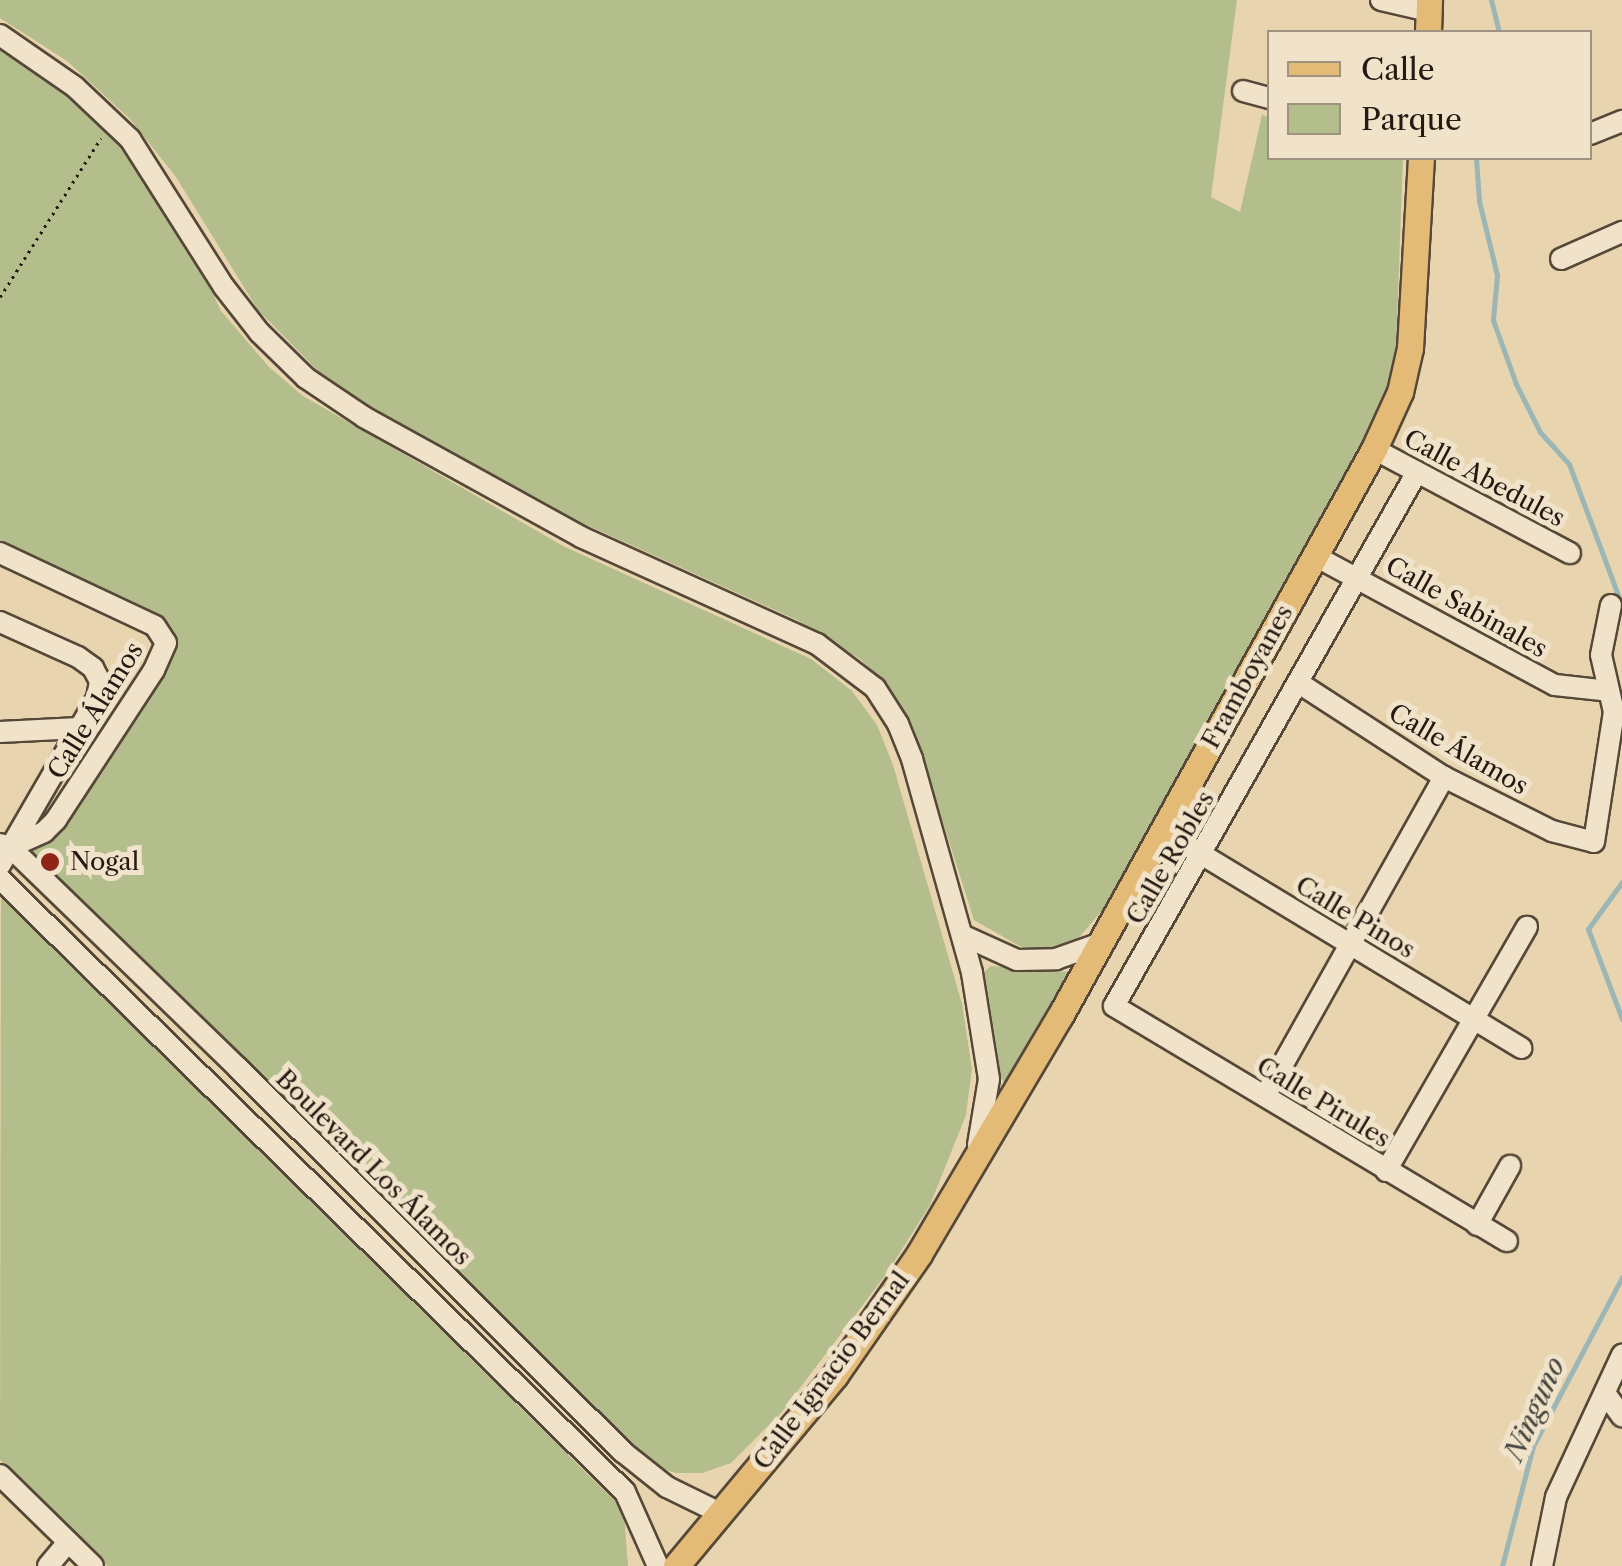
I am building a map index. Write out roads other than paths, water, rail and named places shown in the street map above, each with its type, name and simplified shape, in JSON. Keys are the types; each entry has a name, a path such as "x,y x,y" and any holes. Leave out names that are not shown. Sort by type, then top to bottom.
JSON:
{"main road":[{"name":"Framboyanes","path":"973,1164 1163,831 1374,449 1400,392 1410,348 1421,160"},
{"name":"Calle Ignacio Bernal","path":"676,1566 874,1323 973,1164"}],"street":[{"path":"1381,0 1429,14"},
{"path":"0,35 75,87 112,120 149,164 243,312 280,355 328,394 581,537 817,644 862,676 888,706 912,760 962,935 988,1056 988,1102 973,1164"},
{"path":"1243,91 1267,97"},
{"path":"1592,133 1622,121"},
{"path":"1560,259 1622,232"},
{"name":"Calle Abedules","path":"1374,449 1570,552"},
{"name":"Calle Robles","path":"1114,1006 1418,472"},
{"name":"Calle Álamos","path":"0,553 156,626 166,643 161,659 56,820 44,832 3,852"},
{"name":"Calle Sabinales","path":"1314,556 1555,685 1609,691"},
{"path":"1609,691 1601,655 1611,605"},
{"path":"0,622 78,657 99,674 97,698 3,852"},
{"name":"Calle Álamos","path":"1300,683 1444,777 1552,830 1588,841 1597,838 1614,712 1609,691"},
{"path":"0,732 79,728"},
{"path":"1265,1096 1444,777"},
{"name":"Calle Pinos","path":"1163,831 1522,1048"},
{"name":"Boulevard Los Álamos","path":"3,852 238,1068 623,1452 666,1487 720,1514"},
{"path":"0,879 625,1492 658,1566"},
{"path":"1386,1171 1527,927"},
{"path":"962,935 1018,960 1056,959 1101,943"},
{"name":"Calle Pirules","path":"1114,1006 1507,1241"},
{"path":"217,1092 238,1068"},
{"path":"1477,1225 1510,1166"},
{"path":"1542,1566 1556,1497 1622,1354"},
{"path":"1605,1392 1622,1416"},
{"path":"0,1476 93,1566"},
{"path":"48,1566 68,1542"}],"waterway":[{"name":"Ninguno","path":"1491,0 1498,30"},
{"name":"Ninguno","path":"1476,160 1479,201 1497,275 1493,320 1516,384 1540,432 1569,464 1622,606"},
{"name":"Ninguno","path":"1622,882 1588,929 1622,1019"},
{"name":"Ninguno","path":"1502,1566 1533,1446 1622,1277"}],"place":[{"name":"Nogal","path":"50,862"}]}
